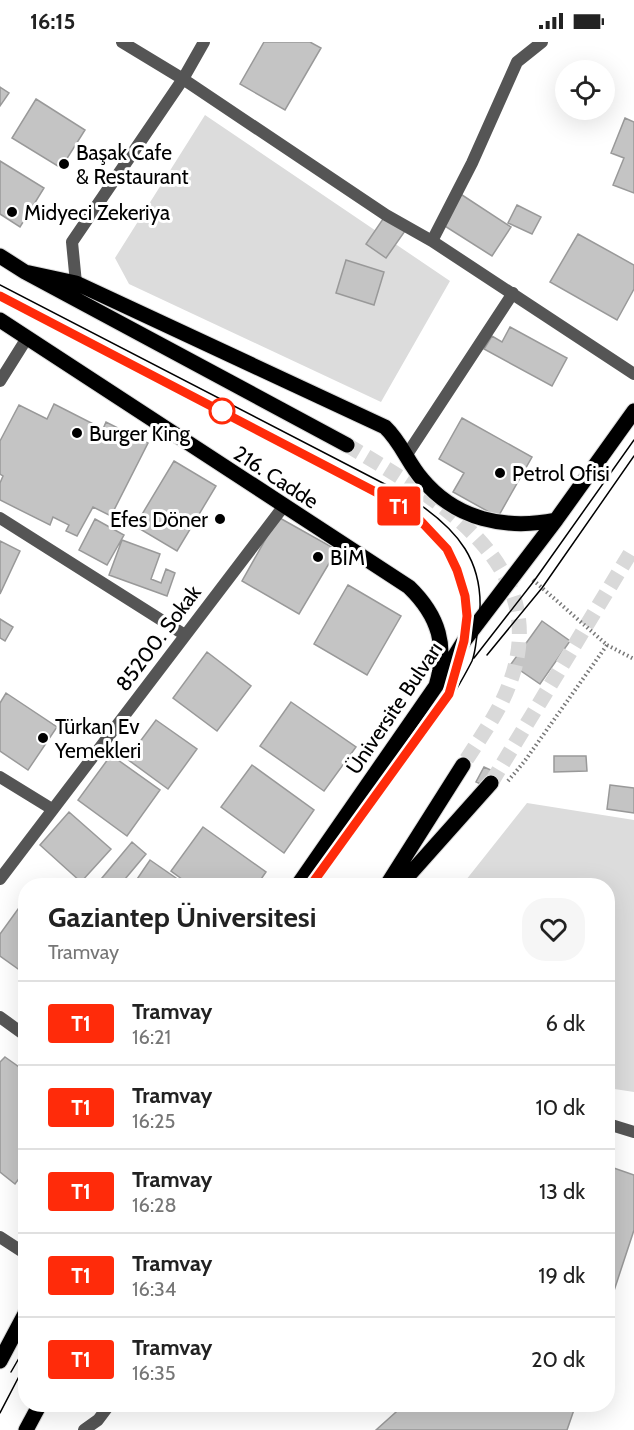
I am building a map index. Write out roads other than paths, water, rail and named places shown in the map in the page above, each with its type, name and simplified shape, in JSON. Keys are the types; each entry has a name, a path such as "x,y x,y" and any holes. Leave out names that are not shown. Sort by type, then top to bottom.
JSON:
{"main road":[{"path":"0,256 25,272 347,445"},
{"path":"25,272 76,283 374,422 394,435 423,481 455,507 474,516 514,525 556,520"},
{"name":"216. Cadde","path":"0,320 283,507 409,587 432,615 440,639 441,663 436,686"},
{"name":"Üniversite Bulvarı","path":"303,878 436,686 464,641 556,520 634,411"},
{"path":"391,878 464,765"},
{"path":"407,878 496,786"},
{"path":"0,1361 18,1327"},
{"path":"26,1430 36,1412"}],"street":[{"path":"122,42 183,79 386,215 432,241 634,374"},
{"path":"76,283 72,242 183,79 204,42"},
{"path":"432,241 472,163 517,63 542,42"},
{"path":"406,456 513,293"},
{"path":"0,381 27,338"},
{"name":"85200. Sokak","path":"0,879 283,507"},
{"path":"0,518 185,634"},
{"path":"0,777 52,809"},
{"path":"0,1017 18,1030"},
{"path":"615,1126 634,1132"},
{"path":"0,1237 18,1249"},
{"path":"84,1430 98,1420 104,1412"}],"tunnel":[{"path":"347,445 415,487 448,511 478,539 501,569 516,604 519,642 509,685 494,716 463,765"},
{"path":"491,783 634,547"}],"tram line":[{"path":"0,285 404,494 439,520 454,534 465,549 479,584 480,605 475,649 467,670 452,697"},
{"path":"0,296 393,501 416,516 445,548 459,574 466,602 467,616 462,652 451,687"},
{"name":"T1","path":"0,296 393,501 416,516 447,549 457,570 465,596 467,616 464,641 449,694 316,878"},
{"path":"474,658 534,581 634,440"},
{"path":"487,655 542,588 634,456"},
{"path":"316,878 453,687"},
{"path":"11,1372 18,1360"},
{"path":"0,1413 18,1378"}],"place":[{"name":"Başak Cafe & Restaurant","path":"64,164"},
{"name":"Midyeci Zekeriya","path":"12,212"},
{"name":"Burger King","path":"77,433"},
{"name":"Petrol Ofisi","path":"500,473"},
{"name":"Efes Döner","path":"220,519"},
{"name":"BİM","path":"318,557"},
{"name":"Türkan Ev Yemekleri","path":"43,738"}]}
